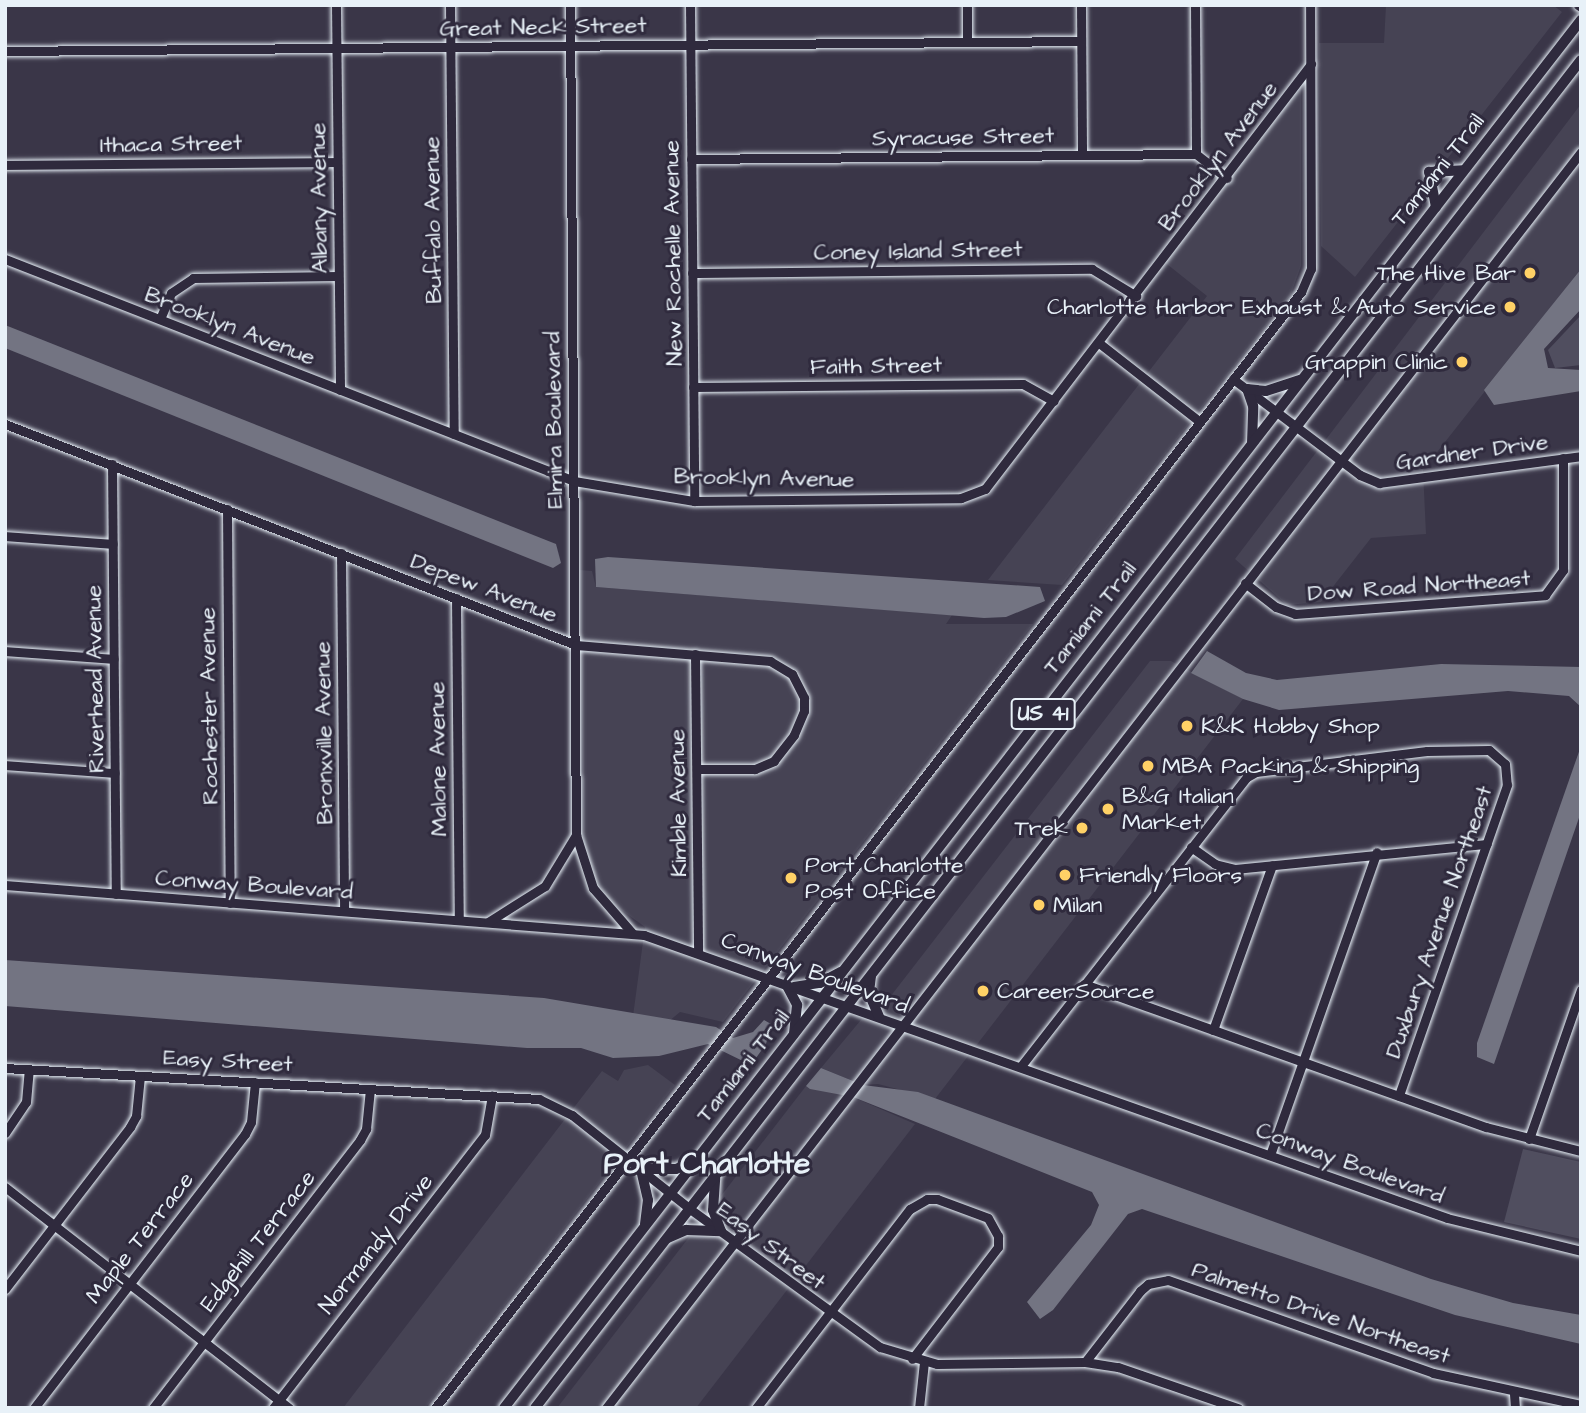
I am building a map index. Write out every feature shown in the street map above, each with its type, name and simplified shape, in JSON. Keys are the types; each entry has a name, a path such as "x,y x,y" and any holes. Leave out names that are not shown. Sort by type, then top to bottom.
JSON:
{"main road":[{"name":"Tamiami Trail","path":"504,1408 1581,20"},
{"name":"Tamiami Trail","path":"535,1408 1581,60"},
{"path":"1436,207 1429,172 1463,170"},
{"path":"1252,444 1255,421 1247,389 1266,391 1302,379"},
{"path":"793,1035 797,1005 790,986 820,983 844,971"},
{"path":"871,974 869,993 879,1017"},
{"path":"645,1227 648,1200 641,1169 676,1169 696,1160"},
{"path":"666,1240 687,1230 721,1231 713,1210 716,1175"}],"street":[{"name":"Albany Avenue","path":"336,5 340,390"},
{"name":"Buffalo Avenue","path":"450,5 454,434"},
{"name":"Elmira Boulevard","path":"570,5 576,835 593,888 633,934"},
{"name":"New Rochelle Avenue","path":"690,5 694,501"},
{"path":"967,5 967,42"},
{"path":"1081,5 1082,155"},
{"path":"1195,5 1196,154 1227,178"},
{"path":"1310,5 1311,64"},
{"name":"Great Neck Street","path":"5,51 1081,41"},
{"name":"Brooklyn Avenue","path":"5,259 574,481 694,501 974,496 985,489 1136,296 1311,64"},
{"name":"Tamiami Trail","path":"435,1408 1301,292 1311,270 1311,64"},
{"path":"606,1408 1581,152"},
{"name":"Syracuse Street","path":"691,159 1196,154"},
{"name":"Ithaca Street","path":"5,165 337,162"},
{"name":"Coney Island Street","path":"692,273 1092,269 1136,296"},
{"path":"159,319 171,293 193,278 338,276"},
{"path":"1099,343 1200,422"},
{"name":"Gardner Drive","path":"1233,379 1369,480 1389,483 1581,456"},
{"name":"Faith Street","path":"693,387 1023,384 1054,401"},
{"name":"Depew Avenue","path":"5,424 576,645 770,661 782,666 799,685 804,711 794,736 765,766 697,769"},
{"name":"Dow Road Northeast","path":"1245,583 1276,607 1295,614 1545,594 1563,570 1563,458"},
{"name":"Riverhead Avenue","path":"112,464 116,894"},
{"name":"Rochester Avenue","path":"227,509 230,903"},
{"path":"5,536 113,544"},
{"name":"Bronxville Avenue","path":"341,553 344,911"},
{"name":"Malone Avenue","path":"456,598 459,920"},
{"path":"5,650 114,659"},
{"name":"Kimble Avenue","path":"695,654 698,952"},
{"name":"Duxbury Avenue Northeast","path":"1021,1066 1240,784 1256,772 1479,748 1499,756 1508,774 1487,844 1399,1096"},
{"path":"5,765 115,774"},
{"path":"486,923 545,886 576,835"},
{"path":"1191,847 1224,868 1487,844"},
{"path":"1270,1155 1377,852"},
{"path":"1213,1030 1272,865"},
{"name":"Conway Boulevard","path":"5,885 633,934 698,952 1447,1218 1581,1251"},
{"path":"1084,984 1399,1096 1529,1139 1581,1151"},
{"path":"1529,1139 1581,990"},
{"name":"Easy Street","path":"5,1068 492,1096 551,1103 628,1158 690,1209 870,1342 924,1362 957,1365 1085,1362 1128,1369 1238,1408"},
{"path":"5,1133 26,1102 29,1069"},
{"path":"5,1289 130,1127 136,1116 139,1076"},
{"name":"Maple Terrace","path":"34,1408 245,1134 251,1122 255,1082"},
{"name":"Edgehill Terrace","path":"153,1408 360,1140 366,1129 370,1089"},
{"name":"Normandy Drive","path":"276,1404 485,1135 492,1096"},
{"path":"5,1187 204,1342 276,1404 289,1408"},
{"path":"755,1408 910,1209 927,1199 948,1202 988,1218 998,1236 998,1247 912,1359"},
{"name":"Palmetto Drive Northeast","path":"1085,1362 1140,1291 1148,1284 1168,1280 1399,1362 1514,1394 1581,1405"},
{"path":"919,1408 924,1362"},
{"path":"1514,1394 1515,1408"}],"shaded area":[{"path":"1386,5 1553,5 1562,12 1355,277 1321,246 1319,43 1384,43"},
{"path":"1301,72 1301,266 1291,294 1062,585 988,580 1207,296 1158,257"},
{"path":"1581,104 1581,269 1423,470 1426,534 1371,538 1321,602 1287,605 1235,559"},
{"path":"1581,315 1581,365 1555,368 1548,350"},
{"path":"580,570 592,571 596,587 952,615 946,624 1033,624 723,1022 680,1012 668,1022 633,1016 645,927 612,903 594,877 584,848"},
{"path":"1150,661 1171,661 1243,699 935,1099 878,1084 863,1085 821,1068 880,997 890,997"},
{"path":"648,1065 675,1085 425,1408 343,1408 602,1071 618,1081 624,1070"},
{"path":"806,1086 853,1097 915,1124 696,1408 557,1408"},
{"path":"1523,1149 1581,1162 1581,1239 1504,1222"}],"water":[{"path":"1581,269 1581,309 1544,349 1548,368 1581,370 1581,391 1494,405 1484,390"},
{"path":"5,325 556,544 561,563 553,568 5,348"},
{"path":"608,557 1040,587 1045,601 1006,617 984,618 596,587 595,559"},
{"path":"1207,651 1246,673 1277,680 1441,664 1581,667 1581,707 1569,696 1508,691 1279,710 1243,699 1191,673"},
{"path":"1581,746 1581,812 1494,1064 1477,1057 1477,1043"},
{"path":"5,960 544,998 716,1027 733,1038 753,1032 764,1020 771,1024 766,1044 751,1065 708,1044 659,1056 613,1058 581,1048 527,1048 5,1006"},
{"path":"821,1068 863,1085 918,1092 1431,1279 1513,1303 1581,1315 1581,1344 1455,1315 1142,1209 1128,1214 1053,1310 1040,1319 1027,1302 1091,1225 1099,1205 1092,1192 853,1097 810,1089 806,1086"}],"place":[{"name":"The Hive Bar","path":"1530,273"},
{"name":"Charlotte Harbor Exhaust & Auto Service","path":"1510,307"},
{"name":"Grappin Clinic","path":"1462,362"},
{"name":"K&K Hobby Shop","path":"1187,726"},
{"name":"MBA Packing & Shipping","path":"1148,766"},
{"name":"B&G Italian Market","path":"1108,809"},
{"name":"Trek","path":"1082,828"},
{"name":"Friendly Floors","path":"1065,875"},
{"name":"Port Charlotte Post Office","path":"791,878"},
{"name":"Milan","path":"1039,905"},
{"name":"CareerSource","path":"983,991"}],"district":[{"name":"Port Charlotte","path":"707,1164"}]}
